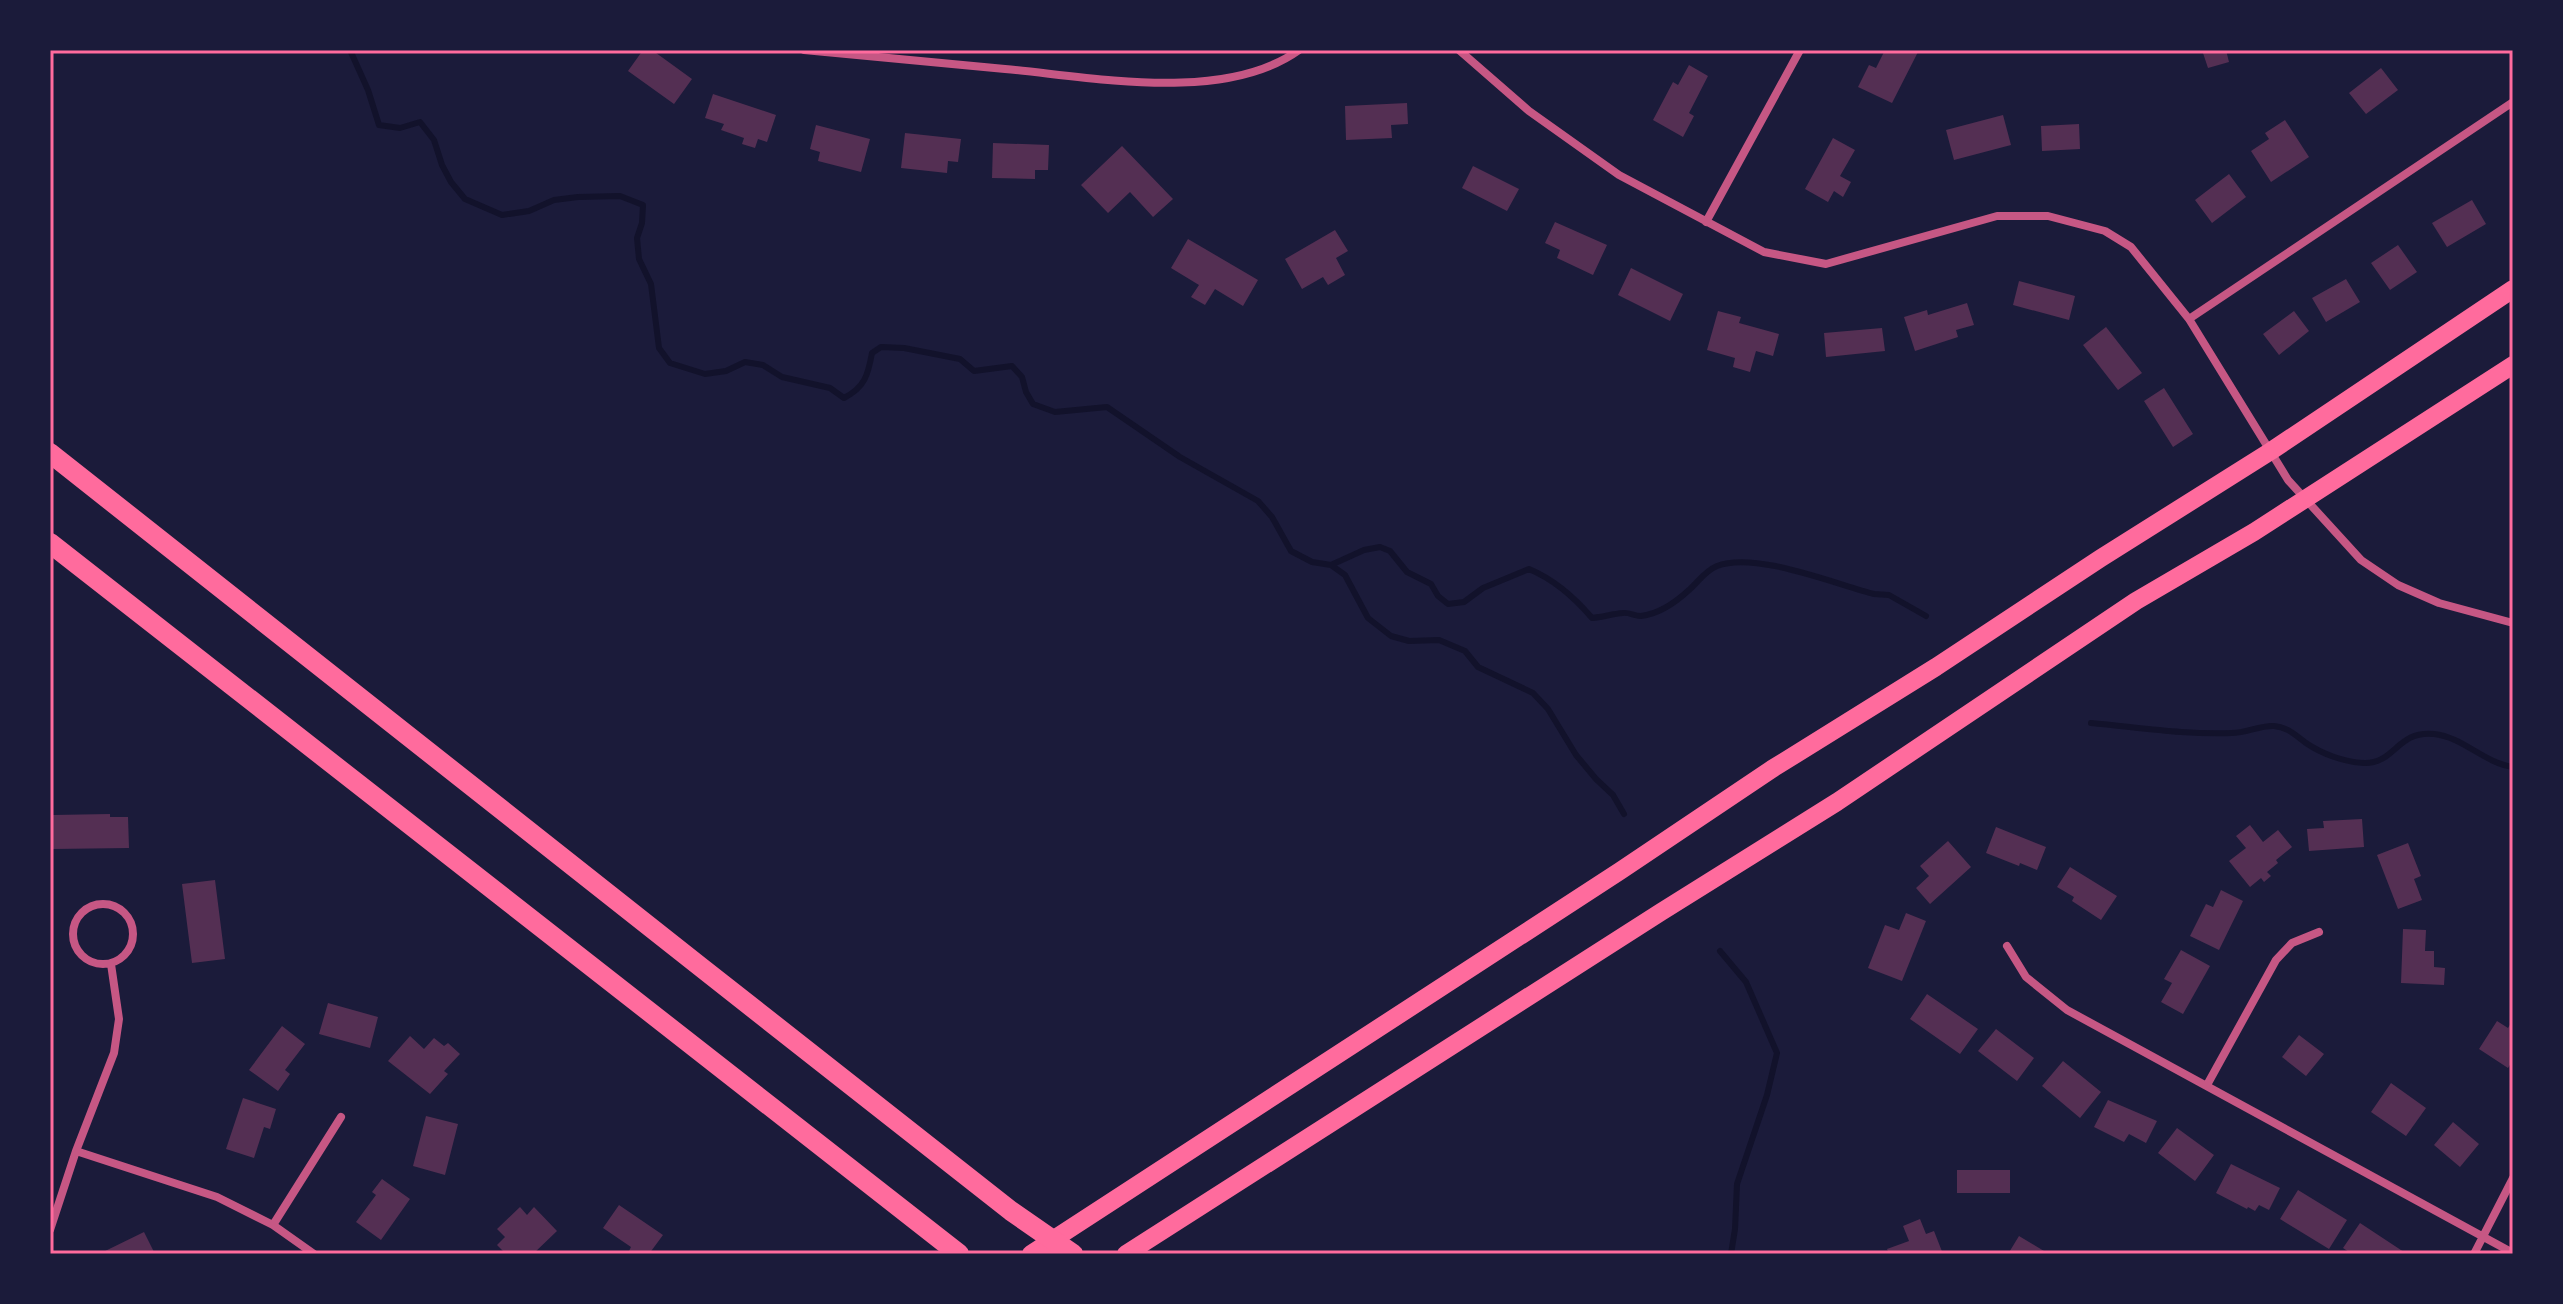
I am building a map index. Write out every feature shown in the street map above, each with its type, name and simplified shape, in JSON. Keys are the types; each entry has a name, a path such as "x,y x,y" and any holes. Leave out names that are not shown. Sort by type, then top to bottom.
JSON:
{"highway":[{"path":"50,453 1011,1211 1073,1254"},
{"path":"50,543 956,1252"}],"main road":[{"path":"1031,1254 1772,769 2271,451 2513,289"},
{"path":"1126,1254 1837,802 2136,601 2254,532 2513,365"}],"street":[{"path":"804,50 1161,84 1235,78 1285,60 1299,50"},
{"path":"1459,50 1529,111 1619,175 1764,252 1826,264 1997,216 2048,216 2105,231 2131,247 2189,319 2288,480 2361,560 2398,585 2439,603 2513,623"},
{"path":"1706,222 1800,50"},
{"path":"2189,319 2513,102"},
{"path":"95,904 116,906 131,921 133,931 128,951 111,964 84,958 73,943 74,923 85,909 95,904"},
{"path":"2207,1085 2276,960 2292,943 2319,932"},
{"path":"2007,946 2026,977 2067,1010 2513,1253"},
{"path":"50,1230 76,1151 114,1053 119,1019 111,964"},
{"path":"273,1225 341,1117"},
{"path":"76,1151 217,1197 273,1225 314,1254"},
{"path":"2474,1254 2513,1178"}],"building":[{"path":"643,50 652,50 692,79 674,104 628,71"},
{"path":"1885,50 1919,50 1892,103 1858,87 1869,65 1876,68"},
{"path":"2202,50 2226,50 2229,62 2208,68"},
{"path":"1689,65 1708,76 1689,113 1694,116 1683,137 1653,120 1673,82 1678,85"},
{"path":"2381,68 2398,90 2366,114 2349,93"},
{"path":"713,94 776,115 767,142 758,139 755,148 742,144 744,138 721,130 724,124 705,118"},
{"path":"1407,103 1408,124 1391,125 1392,138 1346,140 1345,106"},
{"path":"2003,115 2011,145 1954,160 1946,130"},
{"path":"2285,120 2309,157 2271,182 2251,151 2269,139 2265,133"},
{"path":"2079,124 2080,149 2042,151 2041,126"},
{"path":"816,125 870,139 861,172 818,161 820,152 810,149"},
{"path":"905,133 961,139 958,162 948,161 947,173 901,168"},
{"path":"1833,138 1855,150 1840,176 1851,182 1843,197 1834,191 1828,202 1805,189"},
{"path":"993,143 1049,145 1048,170 1035,170 1035,179 992,178"},
{"path":"1122,146 1173,199 1153,217 1130,192 1108,213 1081,185"},
{"path":"1473,166 1519,189 1507,211 1462,188"},
{"path":"2229,174 2246,197 2212,223 2195,200"},
{"path":"2472,200 2486,224 2447,247 2432,223"},
{"path":"1555,222 1607,245 1593,275 1557,258 1560,250 1545,243"},
{"path":"1335,230 1348,251 1336,258 1345,275 1328,285 1323,277 1302,289 1285,259"},
{"path":"1188,239 1258,280 1243,306 1215,289 1205,305 1191,297 1199,285 1171,268"},
{"path":"2398,245 2417,272 2390,290 2371,263"},
{"path":"1631,268 1683,294 1670,321 1618,295"},
{"path":"2346,279 2360,302 2326,322 2312,298"},
{"path":"2019,281 2075,296 2069,320 2013,305"},
{"path":"1967,303 1974,325 1956,330 1958,337 1915,351 1904,317 1927,310 1928,315"},
{"path":"1718,311 1741,317 1739,323 1779,334 1773,356 1756,351 1750,372 1733,367 1735,358 1707,350"},
{"path":"2294,311 2309,331 2279,355 2263,334"},
{"path":"2106,327 2142,373 2118,390 2083,345"},
{"path":"1882,328 1885,351 1826,357 1824,333"},
{"path":"2164,388 2193,434 2173,447 2144,401"},
{"path":"110,814 110,817 128,817 129,848 53,849 53,815"},
{"path":"2362,819 2364,847 2309,851 2307,829 2324,828 2323,821"},
{"path":"2250,825 2263,842 2278,830 2292,847 2267,872 2271,876 2264,882 2261,878 2250,887 2229,861 2246,848 2236,836"},
{"path":"1996,827 2046,847 2037,870 1986,853"},
{"path":"1948,841 1971,867 1930,904 1916,888 1929,876 1920,866"},
{"path":"2408,843 2421,876 2414,879 2422,900 2398,909 2377,855"},
{"path":"2070,867 2117,896 2101,920 2057,887"},
{"path":"215,880 225,959 192,963 182,884"},
{"path":"2221,890 2243,901 2219,950 2190,936 2206,904 2213,907"},
{"path":"1906,913 1926,921 1902,981 1868,968 1885,925 1899,930"},
{"path":"2403,929 2426,930 2425,951 2434,951 2434,967 2445,968 2444,985 2401,983"},
{"path":"2181,950 2210,966 2183,1014 2161,1002 2172,983 2164,979"},
{"path":"1927,994 1978,1029 1960,1054 1910,1019"},
{"path":"328,1003 378,1017 370,1048 319,1034"},
{"path":"2513,1020 2513,1060 2508,1068 2479,1049 2497,1021 2508,1028"},
{"path":"282,1026 305,1044 285,1070 290,1074 278,1091 249,1070"},
{"path":"1996,1029 2034,1058 2017,1081 1978,1051"},
{"path":"2299,1035 2324,1054 2306,1076 2282,1057"},
{"path":"410,1036 424,1049 434,1038 444,1046 448,1043 460,1054 444,1071 448,1074 430,1094 388,1061"},
{"path":"2063,1061 2101,1092 2080,1118 2042,1086"},
{"path":"2391,1083 2426,1108 2406,1136 2371,1112"},
{"path":"243,1098 276,1109 270,1129 264,1127 254,1158 226,1149"},
{"path":"2108,1100 2157,1121 2146,1143 2129,1134 2124,1142 2094,1127"},
{"path":"426,1116 458,1124 445,1175 413,1166"},
{"path":"2453,1122 2479,1144 2460,1167 2434,1145"},
{"path":"2177,1128 2214,1155 2195,1181 2158,1153"},
{"path":"2231,1164 2280,1188 2269,1210 2259,1205 2255,1211 2247,1209 2216,1193"},
{"path":"1957,1170 2010,1170 2010,1193 1957,1193"},
{"path":"382,1179 410,1199 381,1240 356,1222 376,1195 372,1192"},
{"path":"2298,1190 2347,1220 2329,1249 2280,1219"},
{"path":"619,1205 663,1235 649,1254 629,1254 631,1247 603,1228"},
{"path":"520,1207 527,1215 534,1207 557,1231 533,1254 506,1254 497,1245 505,1237 497,1229"},
{"path":"1920,1219 1926,1234 1934,1231 1943,1254 1889,1254 1887,1249 1909,1241 1903,1226"},
{"path":"2360,1223 2407,1254 2352,1254 2343,1248"},
{"path":"144,1232 155,1254 99,1254"},
{"path":"2019,1236 2049,1254 2008,1254"}],"waterway":[{"path":"350,50 379,125 400,128 420,122 434,140 451,182 465,199 502,215 529,211 554,200 578,197 620,196 643,205 637,238 639,259 651,284 659,348 670,363 705,374 726,371 745,362 763,365 782,377 830,388 844,398 864,380 872,353 881,347 904,348 960,359 974,371 1012,366 1022,377 1033,404 1055,412 1107,407 1180,457 1258,501 1272,517 1291,551 1312,562 1331,565 1345,575 1368,618 1391,636 1409,641 1439,640 1465,651 1478,667 1533,693 1548,709 1576,755 1613,795 1624,814"},
{"path":"1331,565 1364,550 1380,547 1390,551 1407,572 1431,584 1438,596 1448,604 1464,602 1483,588 1529,569 1563,590 1592,618 1623,613 1641,616 1654,613 1679,599 1713,568 1733,562 1752,563 1795,571 1874,594 1889,595 1926,616"},
{"path":"2091,723 2214,733 2237,733 2274,726 2288,730 2326,754 2364,763 2383,758 2412,737 2434,734 2454,740 2492,761 2513,767"},
{"path":"1720,951 1746,982 1777,1053 1767,1095 1737,1184 1731,1254"}]}
